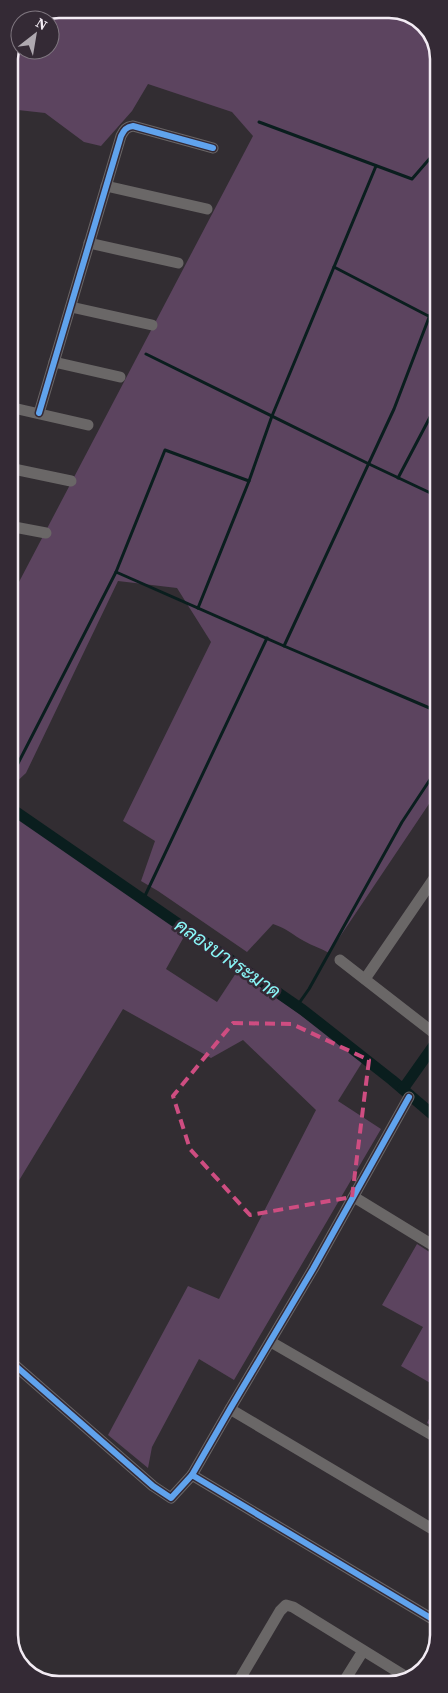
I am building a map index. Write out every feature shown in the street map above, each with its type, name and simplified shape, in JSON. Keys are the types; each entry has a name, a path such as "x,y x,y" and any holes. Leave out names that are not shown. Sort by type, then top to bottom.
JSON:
{"street":[{"path":"39,413 121,136 125,130 133,126 213,148"},
{"path":"106,186 206,209"},
{"path":"89,243 178,263"},
{"path":"71,307 152,325"},
{"path":"54,362 120,377"},
{"path":"18,409 88,425"},
{"path":"18,470 71,481"},
{"path":"18,528 46,534"},
{"path":"364,979 430,884"},
{"path":"340,960 430,1029"},
{"path":"18,1369 154,1486 171,1498 192,1476 271,1342 409,1097"},
{"path":"354,1197 430,1243"},
{"path":"271,1342 430,1434"},
{"path":"230,1409 430,1528"},
{"path":"192,1476 430,1618"},
{"path":"242,1676 280,1611 286,1605 401,1674"},
{"path":"347,1676 363,1651"}],"highlighted area":[{"path":"233,1023 292,1024 369,1060 352,1197 250,1215 190,1149 173,1096"}],"shaded area":[{"path":"60,18 392,18 412,24 425,38 430,51 430,802 329,953 273,924 247,952 141,881 155,841 123,821 211,642 177,588 118,581 26,773 18,780 18,584 253,136 232,112 148,84 132,111 101,146 84,142 45,113 18,110 18,60 60,60"},
{"path":"18,818 186,933 166,969 217,1002 238,970 363,1061 338,1101 381,1129 234,1380 199,1359 152,1447 148,1468 108,1435 188,1286 219,1299 316,1110 243,1040 211,1058 123,1009 18,1182"},
{"path":"417,1244 430,1252 430,1383 401,1366 423,1327 382,1305"}],"waterway":[{"path":"259,122 412,179 430,158"},
{"path":"198,608 249,481 272,416 376,166"},
{"path":"334,267 430,317"},
{"path":"284,646 394,409 430,315"},
{"path":"146,354 430,493"},
{"path":"398,478 430,417"},
{"path":"18,763 116,572 165,450 249,481"},
{"path":"116,572 430,708"},
{"path":"143,900 267,638"},
{"path":"297,1006 309,989 402,822 430,780"},
{"name":"คลองบางระมาด","path":"18,813 303,1010 430,1112"},
{"path":"403,1089 430,1051"}],"cycle path":[{"path":"39,413 123,132 133,126 213,148"},
{"path":"192,1475 313,1269 409,1097"},
{"path":"18,1368 153,1486 171,1498 192,1475 430,1618"}]}
